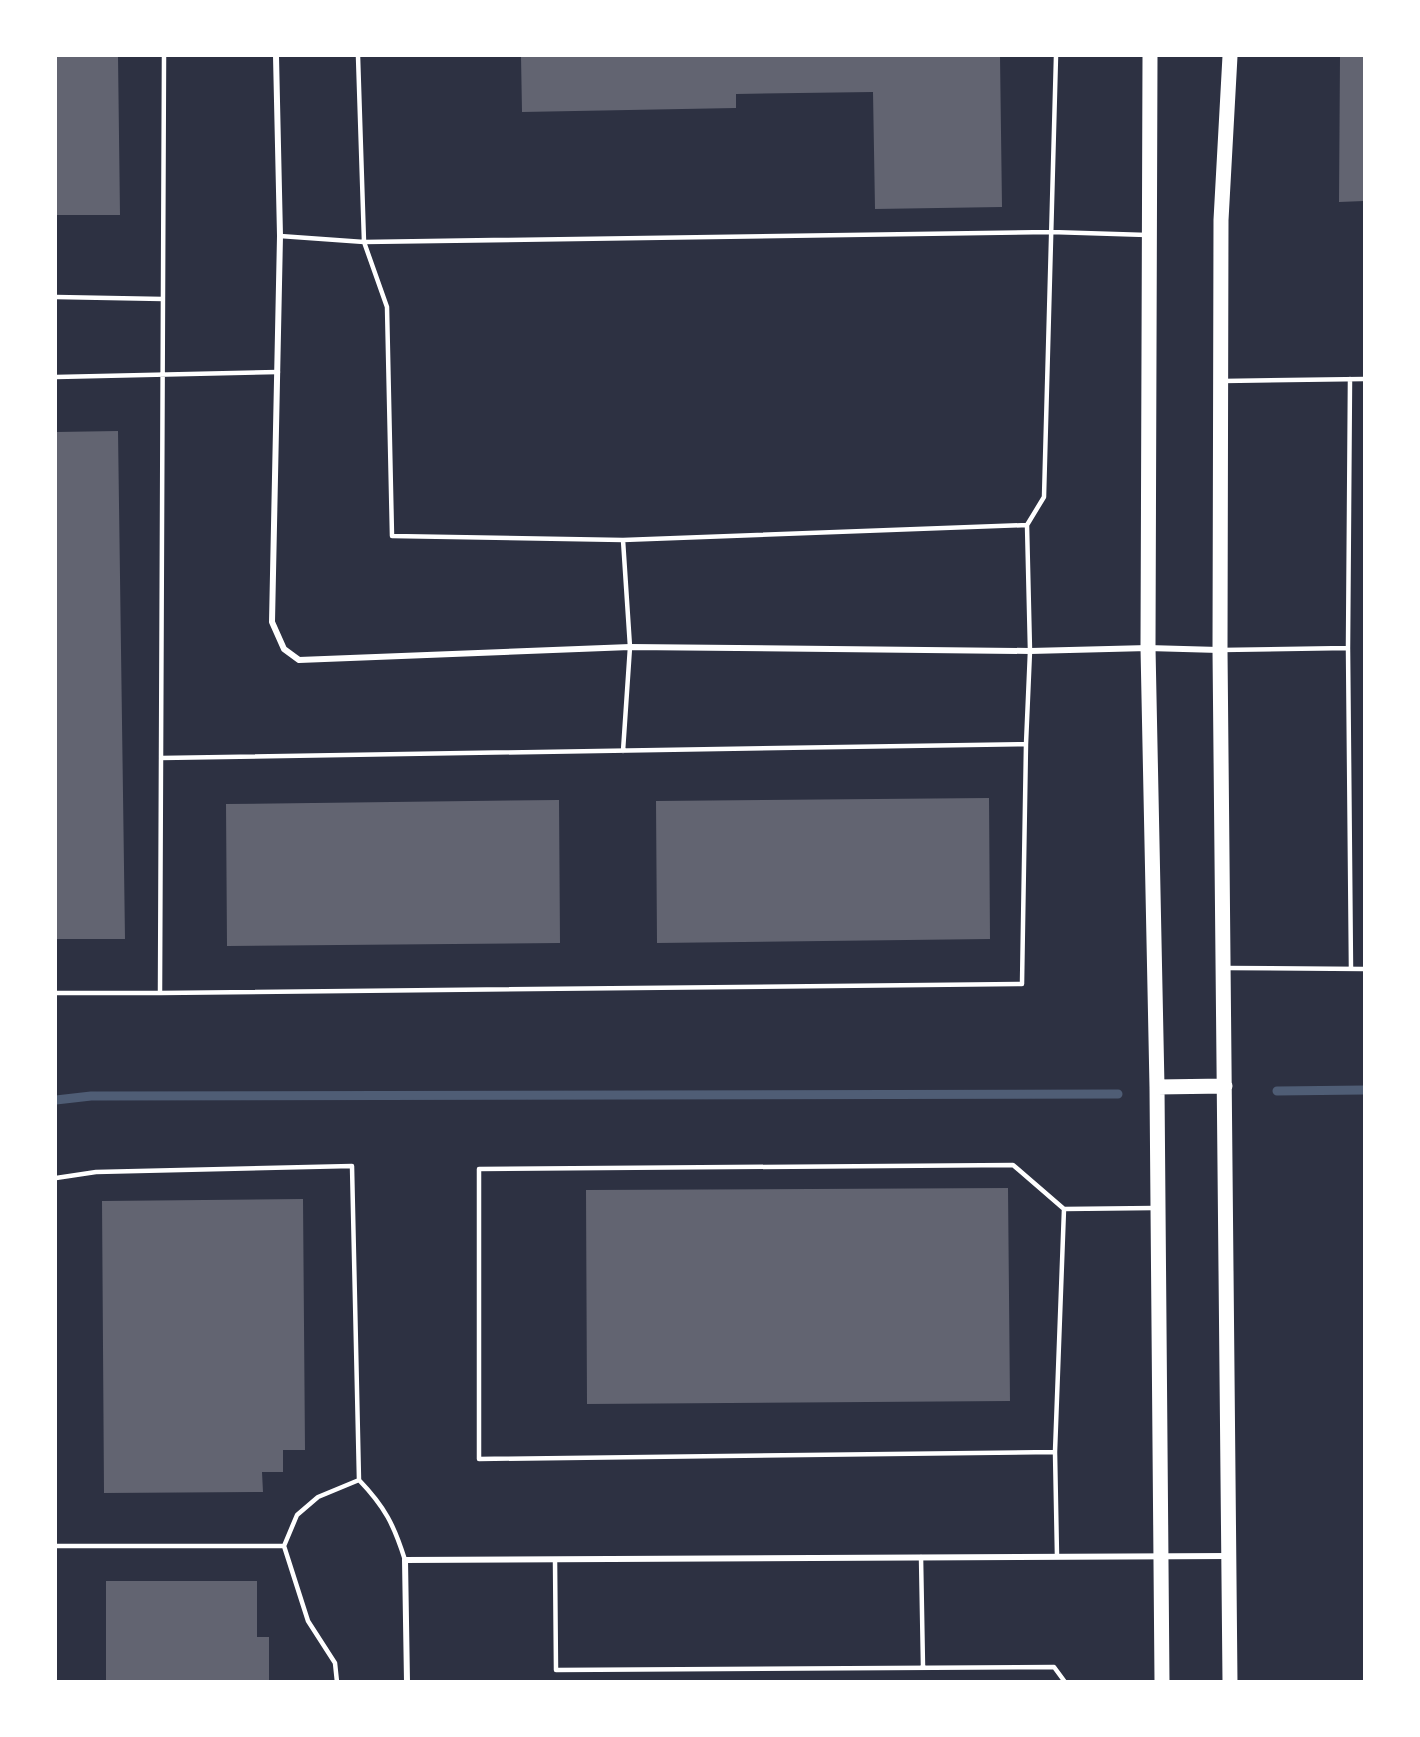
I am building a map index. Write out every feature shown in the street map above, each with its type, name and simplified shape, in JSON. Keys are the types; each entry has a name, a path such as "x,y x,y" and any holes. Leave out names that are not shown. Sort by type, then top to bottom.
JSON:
{"main road":[{"path":"1150,56 1148,648 1157,1087 1162,1682"},
{"path":"1230,56 1221,220 1220,381 1220,650 1230,1682"},
{"path":"1157,1087 1225,1086"}],"street":[{"path":"276,56 280,236 272,622 284,649 299,660 630,647 1030,651 1148,648 1220,650"},
{"path":"407,1682 405,1560 1230,1556"}],"lane":[{"path":"160,993 164,56"},
{"path":"358,56 364,242 387,307 392,536 623,540 1027,525"},
{"path":"56,993 1022,984 1030,651 1027,525 1044,497 1056,56"},
{"path":"280,236 364,242 1051,232 1149,235"},
{"path":"56,297 163,299"},
{"path":"56,377 278,372"},
{"path":"1350,379 1348,648 1351,969"},
{"path":"1220,381 1365,379"},
{"path":"623,540 630,647 623,751"},
{"path":"1220,650 1348,648"},
{"path":"161,758 1026,744"},
{"path":"1223,968 1365,969"},
{"path":"1055,1452 479,1459 479,1169 1013,1165 1064,1209 1157,1208"},
{"path":"56,1178 96,1172 352,1166 359,1480 379,1501 395,1526 405,1560"},
{"path":"1057,1556 1055,1452 1064,1209"},
{"path":"337,1682 335,1663 308,1621 284,1546 297,1515 318,1497 359,1480"},
{"path":"56,1546 284,1546"},
{"path":"921,1557 923,1667"},
{"path":"555,1560 556,1670 1054,1667 1065,1682"}],"building":[{"path":"56,56 118,56 120,215 56,215"},
{"path":"521,56 1000,56 1002,207 875,209 873,92 736,94 736,108 522,112"},
{"path":"1340,56 1364,56 1364,201 1339,202"},
{"path":"118,431 125,939 56,939 56,432"},
{"path":"989,798 990,939 657,943 656,801"},
{"path":"559,800 560,943 227,946 226,804"},
{"path":"1008,1188 1010,1401 587,1404 586,1190"},
{"path":"303,1199 305,1450 283,1450 283,1472 262,1472 263,1492 104,1493 102,1201"},
{"path":"106,1581 257,1581 257,1637 269,1637 269,1682 106,1682"}],"waterway":[{"path":"1277,1091 1364,1090"},
{"path":"56,1100 91,1096 1118,1094"}]}
